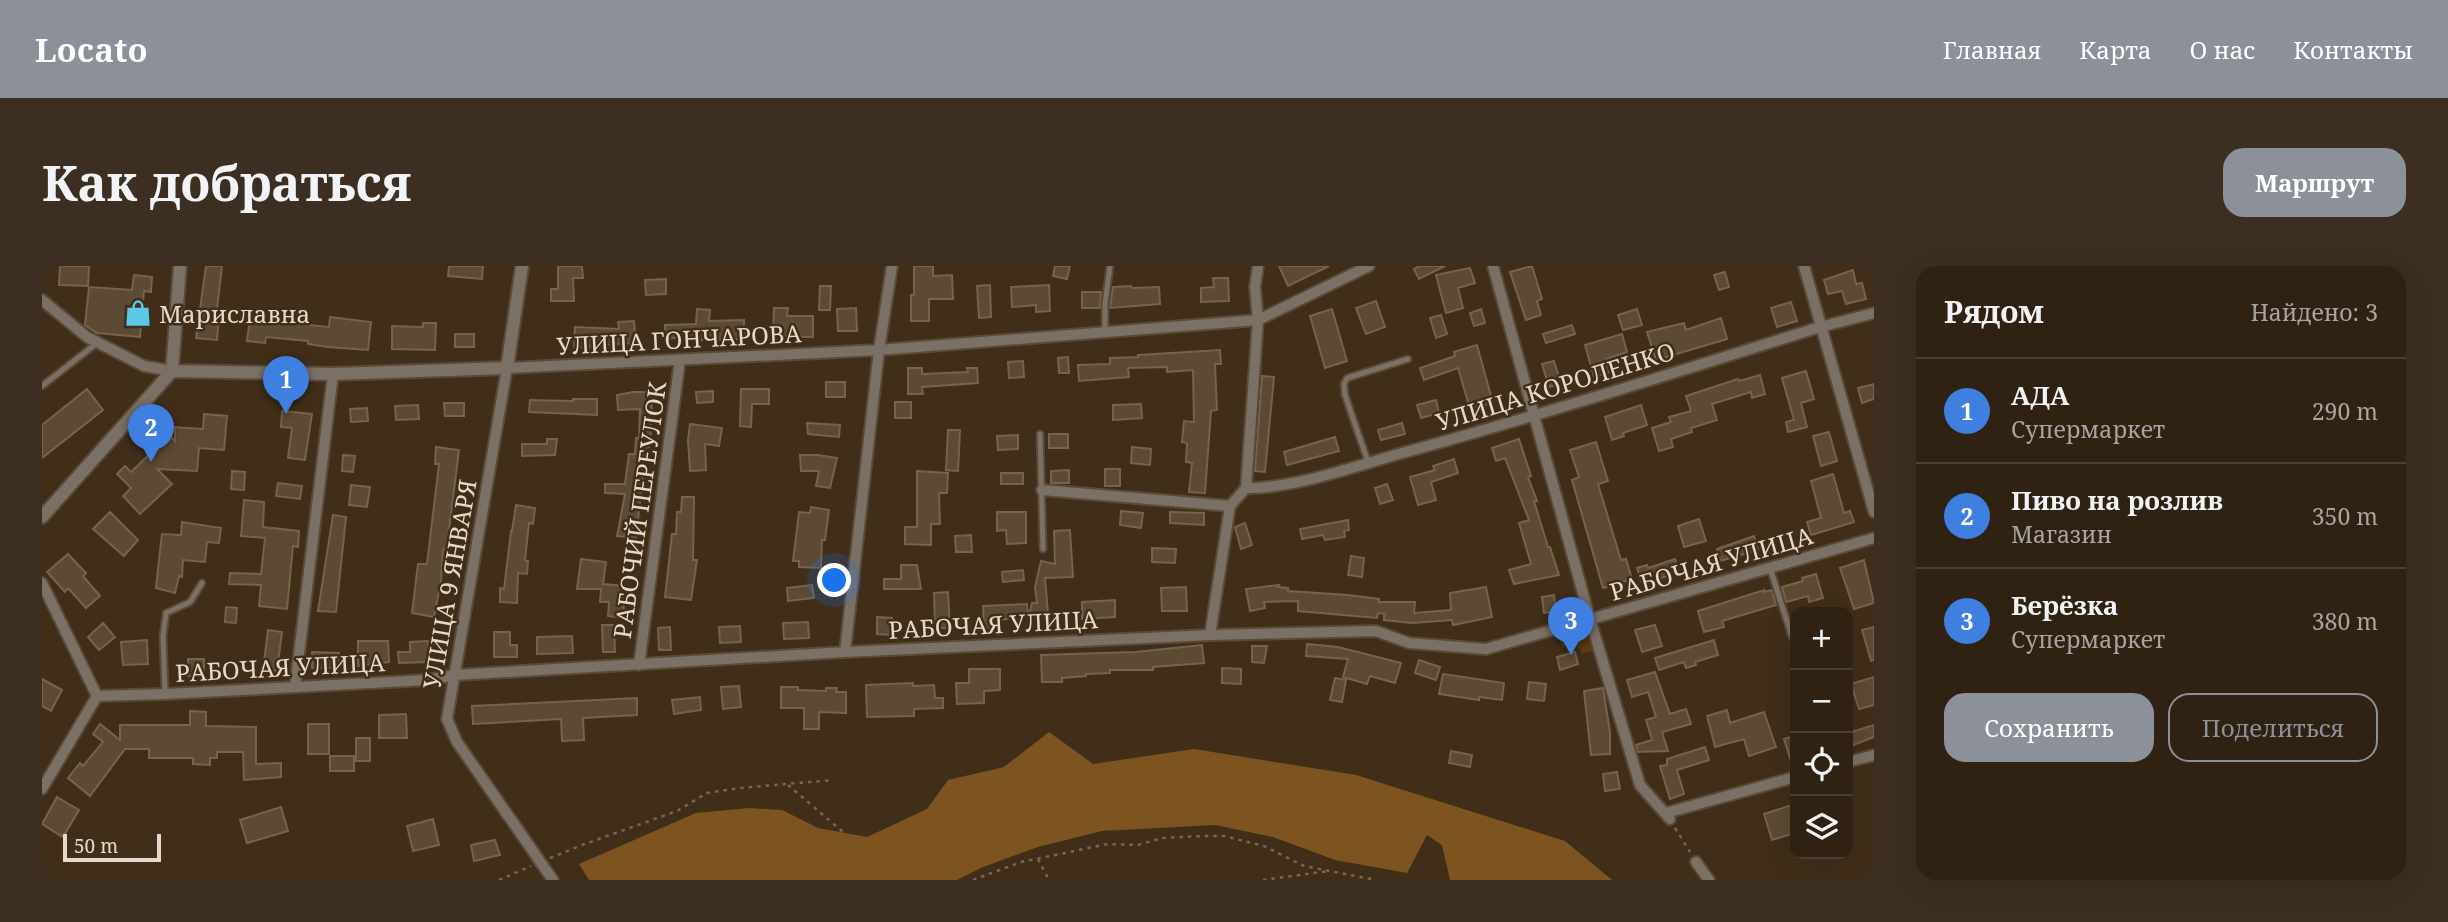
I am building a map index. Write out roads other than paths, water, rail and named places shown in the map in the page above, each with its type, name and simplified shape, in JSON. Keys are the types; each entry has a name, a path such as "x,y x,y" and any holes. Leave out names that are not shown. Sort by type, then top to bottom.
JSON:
{"street":[{"path":"42,517 172,372 180,266"},
{"name":"УЛИЦА 9 ЯНВАРЯ","path":"522,266 447,719 452,734 553,880"},
{"path":"845,652 879,350 892,266"},
{"path":"1210,635 1230,506 1246,488 1258,320 1255,287 1258,266"},
{"name":"УЛИЦА ГОНЧАРОВА","path":"172,372 333,374 680,360 879,350 1258,320 1369,266"},
{"path":"1493,266 1590,619 1640,785 1668,816 1790,779"},
{"path":"1804,266 1874,512"},
{"path":"42,300 87,337 145,366 172,372"},
{"name":"УЛИЦА КОРОЛЕНКО","path":"1246,488 1291,484 1535,415 1820,327 1874,313"},
{"name":"РАБОЧИЙ ПЕРЕУЛОК","path":"639,665 680,360"},
{"path":"295,687 333,374"},
{"path":"1042,490 1230,506"},
{"name":"РАБОЧАЯ УЛИЦА","path":"97,696 427,680 455,675 845,652 1210,635 1377,631 1409,643 1486,649 1874,538"},
{"path":"42,583 97,696 42,789"},
{"path":"1853,761 1874,755"},
{"path":"1696,862 1709,880"}],"lane":[{"path":"1105,331 1110,266"},
{"path":"42,386 98,343"},
{"path":"1368,462 1344,384 1347,378 1408,359"},
{"path":"1040,434 1043,549"},
{"path":"1770,568 1790,631"},
{"path":"165,694 163,635 166,613 190,602 202,583"}],"place":[{"name":"Мариславна","path":"138,313"},
{"name":"АДА","path":"286,414"},
{"name":"Пиво на розлив","path":"151,462"},
{"name":"Берёзка","path":"1571,655"}]}
